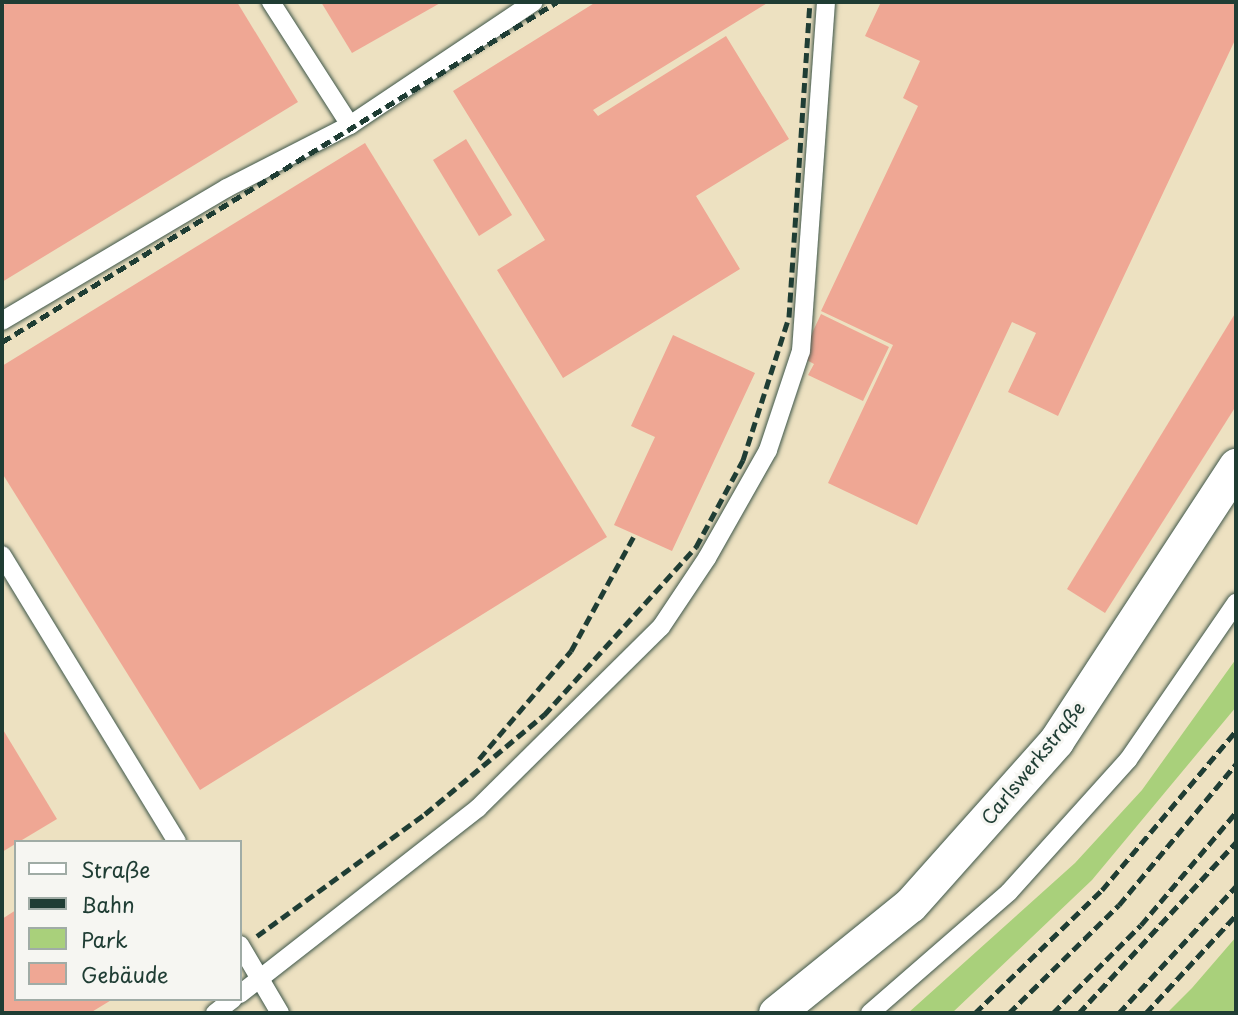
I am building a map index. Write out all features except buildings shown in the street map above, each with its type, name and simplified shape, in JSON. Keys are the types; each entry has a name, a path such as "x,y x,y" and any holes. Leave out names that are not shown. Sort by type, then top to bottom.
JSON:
{"street":[{"name":"Carlswerkstraße","path":"776,1013 910,905 1056,741 1236,466"}],"lane":[{"path":"271,2 350,125"},
{"path":"2,321 227,188 350,125 534,2"},
{"path":"242,992 478,808 661,627 707,558 768,450 801,351 826,2"},
{"path":"2,555 176,840"},
{"path":"870,1013 1009,892 1128,760 1236,603"},
{"path":"242,948 279,1013"},
{"path":"215,1013 230,1001"}],"green space":[{"path":"1236,659 1236,707 1092,880 952,1013 908,1013 1075,863 1142,790"},
{"path":"1236,937 1236,1013 1167,1013 1192,988"}],"railway":[{"path":"2,342 557,2"},
{"path":"257,936 425,814 544,715 696,547 743,460 789,317 810,2"},
{"path":"479,759 571,651 634,536"},
{"path":"975,1013 1102,890 1236,731"},
{"path":"1009,1013 1119,905 1236,764"},
{"path":"1053,1013 1141,925 1236,812"},
{"path":"1079,1013 1236,842"},
{"path":"1119,1013 1236,886"},
{"path":"1146,1013 1236,915"}]}
